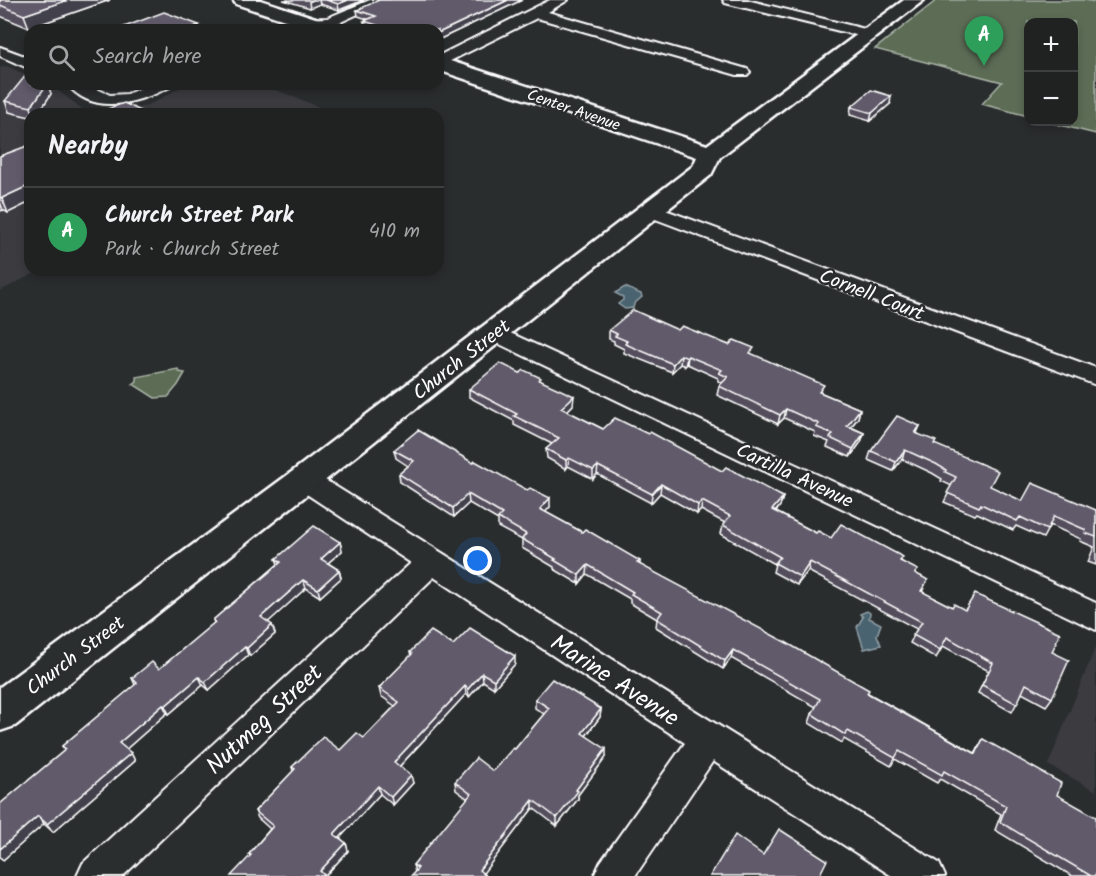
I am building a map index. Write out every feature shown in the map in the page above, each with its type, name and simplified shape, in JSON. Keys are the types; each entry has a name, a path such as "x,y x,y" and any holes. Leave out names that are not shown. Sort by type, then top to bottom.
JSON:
{"street":[{"path":"242,0 315,24"},
{"path":"304,24 329,22 382,0"},
{"path":"444,59 561,0"},
{"path":"730,0 868,34"},
{"name":"Church Street","path":"0,712 495,333 702,170 710,154 915,0"},
{"path":"535,13 742,72"},
{"path":"0,51 24,61"},
{"name":"Center Avenue","path":"444,64 710,154"},
{"path":"84,90 92,95 111,100 130,99 150,90"},
{"name":"Cornell Court","path":"649,210 1096,377"},
{"name":"Cartilla Avenue","path":"495,333 1096,617"},
{"name":"Marine Avenue","path":"305,480 926,876"},
{"name":"Nutmeg Street","path":"96,876 432,562"},
{"path":"614,876 708,739"}],"shaded area":[{"path":"6,66 24,74 24,90 57,90 81,108 24,108 24,276 29,276 0,291 0,68"},
{"path":"176,90 276,90 322,108 138,108 153,103"},
{"path":"1096,646 1096,791 1048,765"}],"green space":[{"path":"937,0 1085,0 1096,2 1096,134 1064,126 1078,126 1078,18 1024,18 1024,115 982,104 1002,82 875,49"},
{"path":"178,369 179,372 185,373 168,397 155,398 133,384 137,381 136,377"}],"water":[{"path":"625,287 641,294 642,297 633,308 625,309 618,304 623,297 615,293"},
{"path":"867,611 870,613 869,618 881,624 877,635 881,645 864,649 857,627 863,617 860,614"}],"building":[{"path":"0,0 68,0 24,15 0,5"},
{"path":"326,0 348,0 338,4"},
{"path":"379,0 508,0 444,30 444,24 374,24 364,21 376,16 357,10"},
{"path":"164,12 196,24 132,24"},
{"path":"24,78 24,90 43,90 31,107 5,101"},
{"path":"871,90 891,96 872,113 851,107"},
{"path":"124,103 134,108 110,108"},
{"path":"24,147 24,188 2,198 0,197 0,156"},
{"path":"633,310 678,330 682,326 729,345 734,340 754,348 750,353 824,385 819,392 860,409 847,426 864,433 853,449 830,438 833,434 816,427 819,424 786,409 780,415 719,386 728,377 719,373 722,370 681,355 673,364 625,344 627,341 615,336 617,334 609,330"},
{"path":"500,363 520,373 524,370 541,378 539,380 574,396 561,408 603,429 615,418 648,434 650,432 722,471 726,467 783,497 772,510 816,533 818,531 831,538 841,524 903,557 900,561 918,570 915,573 928,580 921,591 952,607 954,604 965,610 975,594 1060,633 1052,652 1069,660 1052,698 1026,684 1017,704 982,685 993,663 947,637 940,650 913,635 922,622 810,562 800,577 775,563 780,557 723,525 730,516 702,501 698,505 661,484 652,494 598,466 593,470 569,458 566,460 546,449 559,438 514,416 517,414 469,389"},
{"path":"897,416 920,426 915,433 936,441 934,444 998,471 990,486 1022,501 1032,483 1096,510 1096,537 1054,516 1047,530 1020,517 1017,521 981,504 979,507 947,493 956,477 945,472 946,470 936,464 905,450 896,462 871,451"},
{"path":"418,430 473,463 475,461 527,490 530,488 550,498 540,509 582,532 585,529 640,561 637,563 787,643 869,690 867,693 976,754 983,739 1061,783 1057,795 1096,817 1096,876 1091,876 1000,822 1006,806 944,771 942,775 899,751 895,758 848,731 845,735 812,714 820,699 733,650 725,661 657,619 662,612 588,565 579,575 554,560 556,559 522,539 526,534 498,518 502,514 468,494 453,508 399,474 414,461 394,450"},
{"path":"314,526 340,542 321,559 339,570 318,589 303,580 261,617 272,625 247,648 245,647 205,682 199,677 119,743 131,753 47,824 38,816 0,849 0,804 66,749 62,746 137,683 132,678 152,662 159,669 281,562 276,559"},
{"path":"470,628 515,656 494,680 482,673 468,689 465,686 394,762 411,775 391,797 378,786 334,834 346,843 320,871 325,876 231,876 251,855 249,854 273,826 255,811 295,769 292,767 323,737 340,750 357,733 364,738 399,702 379,688 431,631 453,645"},
{"path":"552,679 601,709 582,733 606,749 576,790 578,791 557,818 533,800 479,870 486,876 411,876 418,868 413,865 471,794 455,782 476,758 493,771 513,748 515,749 549,708 535,699"},
{"path":"779,829 827,860 819,876 710,876 735,835 763,855"}],"place":[{"name":"Church Street Park","path":"984,66"}]}
